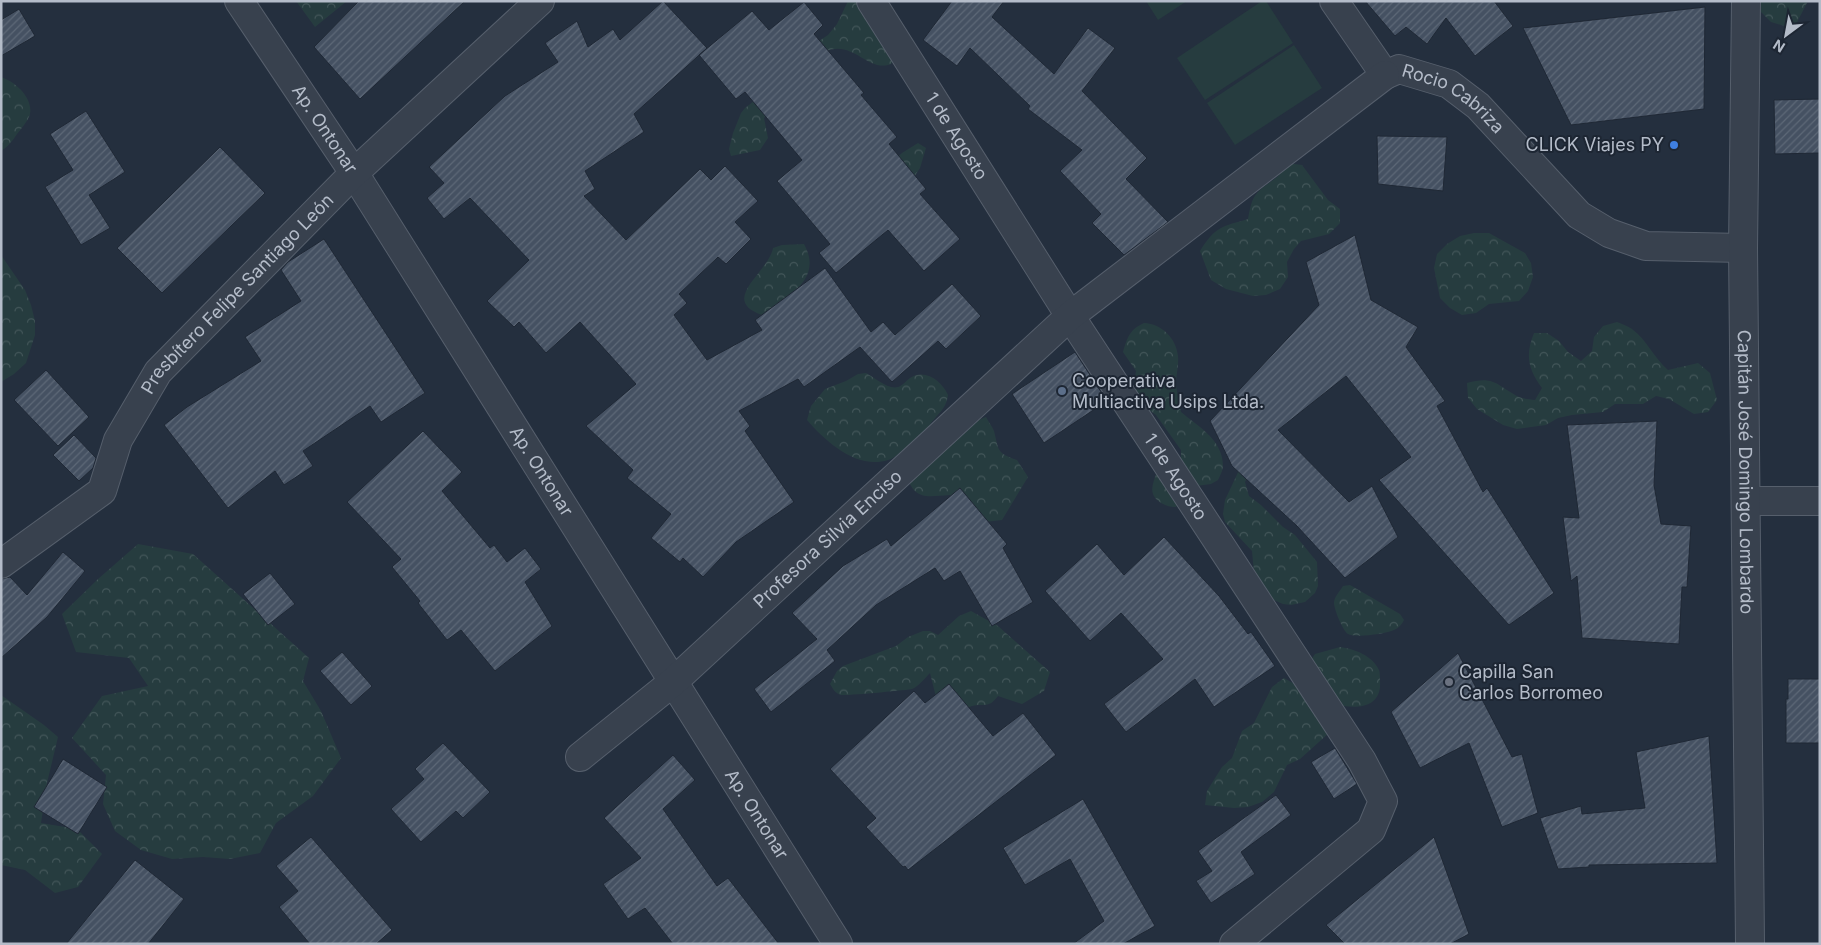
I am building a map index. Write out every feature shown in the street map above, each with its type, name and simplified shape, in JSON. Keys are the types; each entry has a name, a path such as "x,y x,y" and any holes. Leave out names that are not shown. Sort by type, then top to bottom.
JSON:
{"street":[{"name":"Ap. Ontonar","path":"239,1 354,173 838,944"},
{"name":"Presbítero Felipe Santiago León","path":"1,564 102,490 118,440 158,372 354,173 540,1"},
{"name":"1 de Agosto","path":"871,1 1070,316 1362,761 1383,801 1371,830 1236,943"},
{"name":"Rocio Cabriza","path":"1334,1 1385,75 1399,69 1449,84 1478,106 1579,214 1609,233 1646,246 1744,248"},
{"name":"Capitán José Domingo Lombardo","path":"1746,1 1744,248 1750,944"},
{"name":"Profesora Silvia Enciso","path":"580,757 673,682 1070,316 1385,75"},
{"path":"1746,501 1820,501"}],"green space":[{"path":"296,1 347,1 315,27"},
{"path":"848,1 874,1 895,58 891,64 874,64 843,49 824,52 764,118 768,138 760,150 731,156 729,149 741,113 816,43 828,35 837,24"},
{"path":"1146,1 1187,1 1158,20"},
{"path":"1262,1 1266,1 1293,43 1205,100 1177,58"},
{"path":"1750,1 1808,1 1795,26 1791,28 1771,22"},
{"path":"1294,45 1322,88 1235,145 1207,103"},
{"path":"1,77 7,79 22,91 29,102 30,114 10,143 1,151"},
{"path":"918,143 926,148 920,168 912,180 887,166 902,153"},
{"path":"1287,163 1302,165 1328,200 1340,209 1340,223 1329,234 1301,241 1287,262 1288,277 1280,289 1266,295 1253,296 1226,289 1211,280 1200,251 1215,232 1231,224 1248,219 1251,204 1256,195 1277,177"},
{"path":"1474,233 1489,233 1525,253 1531,263 1533,277 1528,291 1519,301 1489,304 1476,313 1462,315 1450,308 1440,298 1434,268 1437,254 1447,244 1460,236"},
{"path":"804,244 809,257 809,268 806,278 800,286 762,315 750,309 745,302 745,294 749,285 770,257 773,248 782,245"},
{"path":"1,255 25,290 35,321 35,335 26,363 1,382"},
{"path":"1617,322 1637,333 1668,370 1698,363 1710,373 1717,400 1708,412 1694,414 1669,399 1656,396 1643,404 1615,404 1603,412 1572,415 1558,418 1546,425 1517,429 1503,425 1477,409 1468,398 1467,383 1484,380 1495,383 1519,397 1535,400 1542,388 1529,362 1529,348 1534,333 1547,333 1581,361 1592,351 1594,337 1603,326"},
{"path":"1144,323 1162,329 1174,343 1178,356 1176,384 1181,412 1208,434 1219,448 1222,457 1223,468 1218,480 1211,484 1196,486 1176,507 1168,506 1157,500 1152,488 1157,471 1177,463 1181,457 1181,450 1156,415 1137,401 1134,385 1136,371 1123,352 1130,334 1135,328"},
{"path":"866,373 890,387 899,386 916,375 927,375 942,385 948,395 943,408 920,438 888,460 876,462 854,458 823,437 807,420 811,406 825,389 858,374"},
{"path":"986,417 994,431 998,447 1002,453 1017,460 1028,477 1002,520 976,523 956,510 950,495 926,496 916,492 904,471 947,432"},
{"path":"1241,466 1252,469 1245,482 1249,496 1283,527 1295,535 1317,562 1318,586 1315,593 1305,602 1291,605 1269,598 1254,573 1252,551 1225,522 1223,514 1225,500"},
{"path":"138,544 193,554 309,658 303,681 321,711 341,758 313,796 276,823 260,853 230,859 203,857 172,859 141,850 115,831 103,804 106,775 72,738 102,696 148,686 129,658 76,652 62,614"},
{"path":"1350,585 1400,614 1404,620 1394,630 1378,634 1357,636 1348,634 1339,620 1334,601 1343,586"},
{"path":"971,611 998,626 1050,672 1044,691 1022,704 998,696 992,703 972,706 960,711 936,697 930,673 912,689 841,695 830,684 837,671 843,666 896,646 908,637 923,631 930,631 938,635 959,616"},
{"path":"1340,647 1357,651 1372,660 1379,670 1380,690 1373,702 1353,707 1338,705 1311,660 1315,654"},
{"path":"1284,678 1298,686 1329,733 1300,759 1287,765 1274,792 1262,802 1248,807 1234,808 1205,805 1207,791 1222,767 1232,758 1242,731 1254,723 1272,687"},
{"path":"1,695 58,737 47,783 41,823 77,829 102,854 78,887 55,893 25,870 1,865"}],"building":[{"path":"359,1 465,1 360,99 314,47"},
{"path":"663,1 707,48 634,114 644,132 585,171 595,189 584,196 626,240 700,169 711,180 725,166 758,201 735,222 751,239 726,264 718,257 679,294 687,303 674,315 707,360 762,330 755,320 825,268 871,332 883,322 895,335 952,284 981,316 946,349 938,341 892,382 860,347 804,387 798,379 739,411 750,426 745,431 794,502 736,542 703,577 683,558 680,562 651,538 671,514 627,478 633,470 586,426 636,384 580,322 546,353 519,322 514,327 487,301 529,260 470,198 444,219 427,198 444,183 429,167 505,96 558,62 545,43 577,21 588,47 613,29 620,40"},
{"path":"952,1 1004,1 992,17 1054,74 1088,28 1115,48 1082,91 1147,158 1126,179 1168,222 1124,255 1092,223 1101,214 1060,171 1082,150 1028,109 1030,106 970,48 957,66 923,40"},
{"path":"1365,1 1494,1 1513,26 1475,56 1446,18 1427,44 1406,27 1395,36"},
{"path":"804,2 823,25 814,34 864,93 861,95 897,137 889,144 926,189 920,194 960,239 924,271 888,230 836,273 819,253 830,244 777,181 802,160 745,92 736,99 699,55 752,11 769,30"},
{"path":"1705,7 1704,109 1571,125 1523,28"},
{"path":"19,9 35,36 1,56 1,20"},
{"path":"1820,99 1820,153 1775,154 1774,100"},
{"path":"86,111 125,172 89,195 110,228 81,245 45,187 73,170 50,134"},
{"path":"1377,136 1447,137 1443,191 1378,184"},
{"path":"220,147 265,193 162,293 117,248"},
{"path":"1355,235 1371,300 1418,327 1406,347 1445,401 1437,406 1483,492 1487,488 1554,593 1509,625 1379,480 1411,457 1346,376 1278,430 1349,502 1372,486 1398,537 1345,578 1297,526 1232,466 1210,421 1319,305 1306,262"},
{"path":"324,239 425,393 381,422 370,406 303,451 313,466 284,485 275,471 228,508 164,425 187,407 261,361 245,337 301,301 281,270 288,262"},
{"path":"1075,352 1107,401 1044,443 1012,394"},
{"path":"46,370 89,417 58,446 14,400"},
{"path":"1657,421 1654,485 1661,524 1691,526 1687,587 1682,587 1679,644 1582,638 1577,576 1571,581 1563,517 1579,518 1567,425"},
{"path":"423,431 462,472 442,491 490,548 494,545 507,562 525,548 541,569 525,582 552,626 495,671 461,630 447,640 418,603 420,601 392,567 401,559 347,502"},
{"path":"74,435 96,458 93,468 79,481 53,455"},
{"path":"960,488 1007,544 1003,548 1033,602 992,626 960,571 944,581 935,568 876,605 827,650 835,661 771,712 754,689 817,639 792,613 843,566 887,539 891,546"},
{"path":"1164,537 1219,596 1248,634 1251,632 1275,666 1214,707 1195,679 1126,732 1104,704 1163,659 1121,613 1090,641 1045,591 1097,544 1124,575"},
{"path":"63,552 85,571 47,617 1,658 1,579 10,577 27,595"},
{"path":"270,573 295,604 268,625 243,594"},
{"path":"342,652 372,686 351,705 320,671"},
{"name":"Capilla San Carlos Borromeo","path":"1458,653 1512,757 1522,754 1538,813 1502,827 1469,743 1420,768 1391,712"},
{"path":"1788,679 1820,679 1820,743 1786,743"},
{"path":"949,684 993,736 1023,713 1056,755 908,870 866,827 876,818 830,769 914,691 925,703"},
{"path":"1709,736 1717,863 1589,865 1589,867 1558,869 1540,818 1581,806 1582,814 1645,808 1636,752"},
{"path":"443,743 490,792 463,818 456,811 421,842 391,809 424,779 415,769"},
{"path":"1335,748 1357,784 1334,799 1311,762"},
{"path":"673,755 695,780 663,809 717,886 728,878 779,944 673,944 645,908 628,919 603,884 641,858 604,818"},
{"path":"63,759 107,787 78,834 34,807"},
{"path":"1276,795 1291,815 1241,852 1255,874 1211,903 1196,881 1212,871 1198,851"},
{"path":"1083,799 1155,926 1123,944 1073,944 1104,921 1070,859 1025,885 1003,848"},
{"path":"311,837 392,930 376,944 310,944 279,907 298,891 276,866"},
{"path":"1434,837 1469,934 1450,944 1345,944 1326,925"},
{"path":"135,860 184,899 148,944 66,944"}],"place":[{"name":"CLICK Viajes PY","path":"1674,145"},
{"name":"Cooperativa Multiactiva Usips Ltda.","path":"1062,391"},
{"name":"Capilla San Carlos Borromeo","path":"1449,682"}]}
